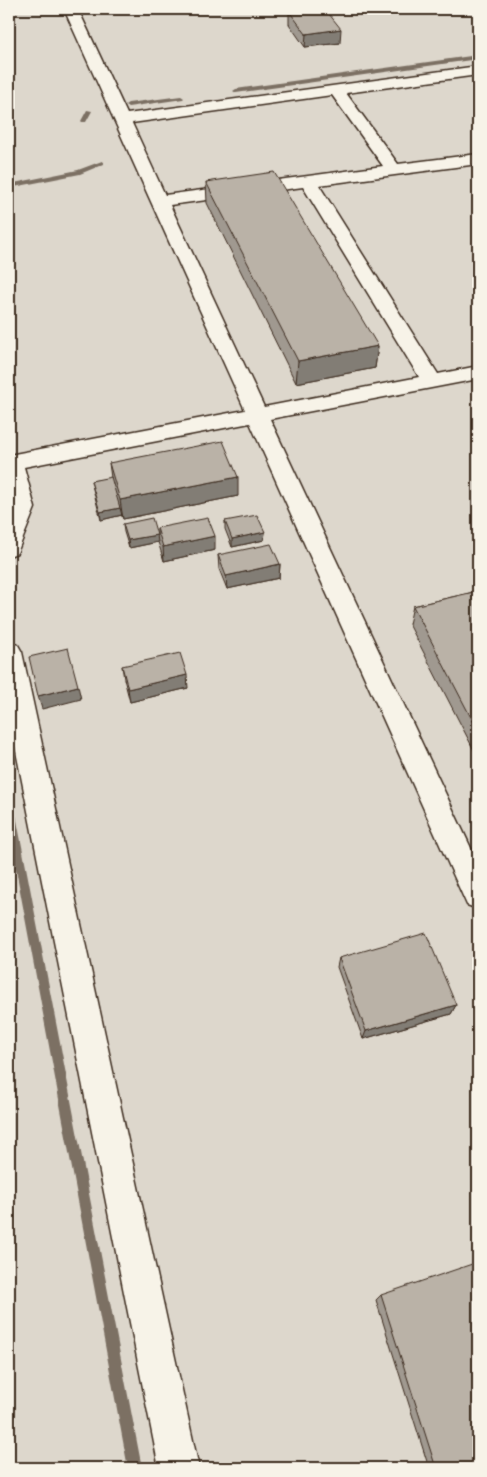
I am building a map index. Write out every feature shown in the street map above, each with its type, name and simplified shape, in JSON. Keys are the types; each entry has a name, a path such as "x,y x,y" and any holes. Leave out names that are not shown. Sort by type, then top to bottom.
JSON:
{"lane":[{"path":"71,9 478,895"},
{"path":"122,120 478,70"},
{"path":"336,90 393,169"},
{"path":"159,201 478,159"},
{"path":"308,181 432,381"},
{"path":"9,548 23,508 10,462 478,373"},
{"path":"9,652 179,1468"}],"shaded area":[{"path":"9,9 478,9 478,1468 9,1468"}],"building":[{"path":"325,9 341,29 306,34 289,11"},
{"path":"274,172 378,346 298,361 206,182"},
{"path":"223,441 238,477 120,500 109,463"},
{"path":"111,477 120,508 100,512 91,481"},
{"path":"257,515 265,532 232,539 225,521"},
{"path":"152,518 157,535 128,540 123,524"},
{"path":"208,518 215,536 163,547 157,528"},
{"path":"271,544 280,564 226,576 218,555"},
{"path":"478,591 478,731 413,606"},
{"path":"68,648 78,686 38,696 29,657"},
{"path":"180,653 187,675 128,689 122,666"},
{"path":"426,933 456,1005 366,1031 339,958"},
{"path":"478,1262 478,1468 436,1468 381,1295"}],"waterway":[{"path":"236,91 478,57"},
{"path":"128,105 181,98"},
{"path":"84,121 89,111"},
{"path":"9,186 80,172 102,163"},
{"path":"9,805 135,1468"}]}
